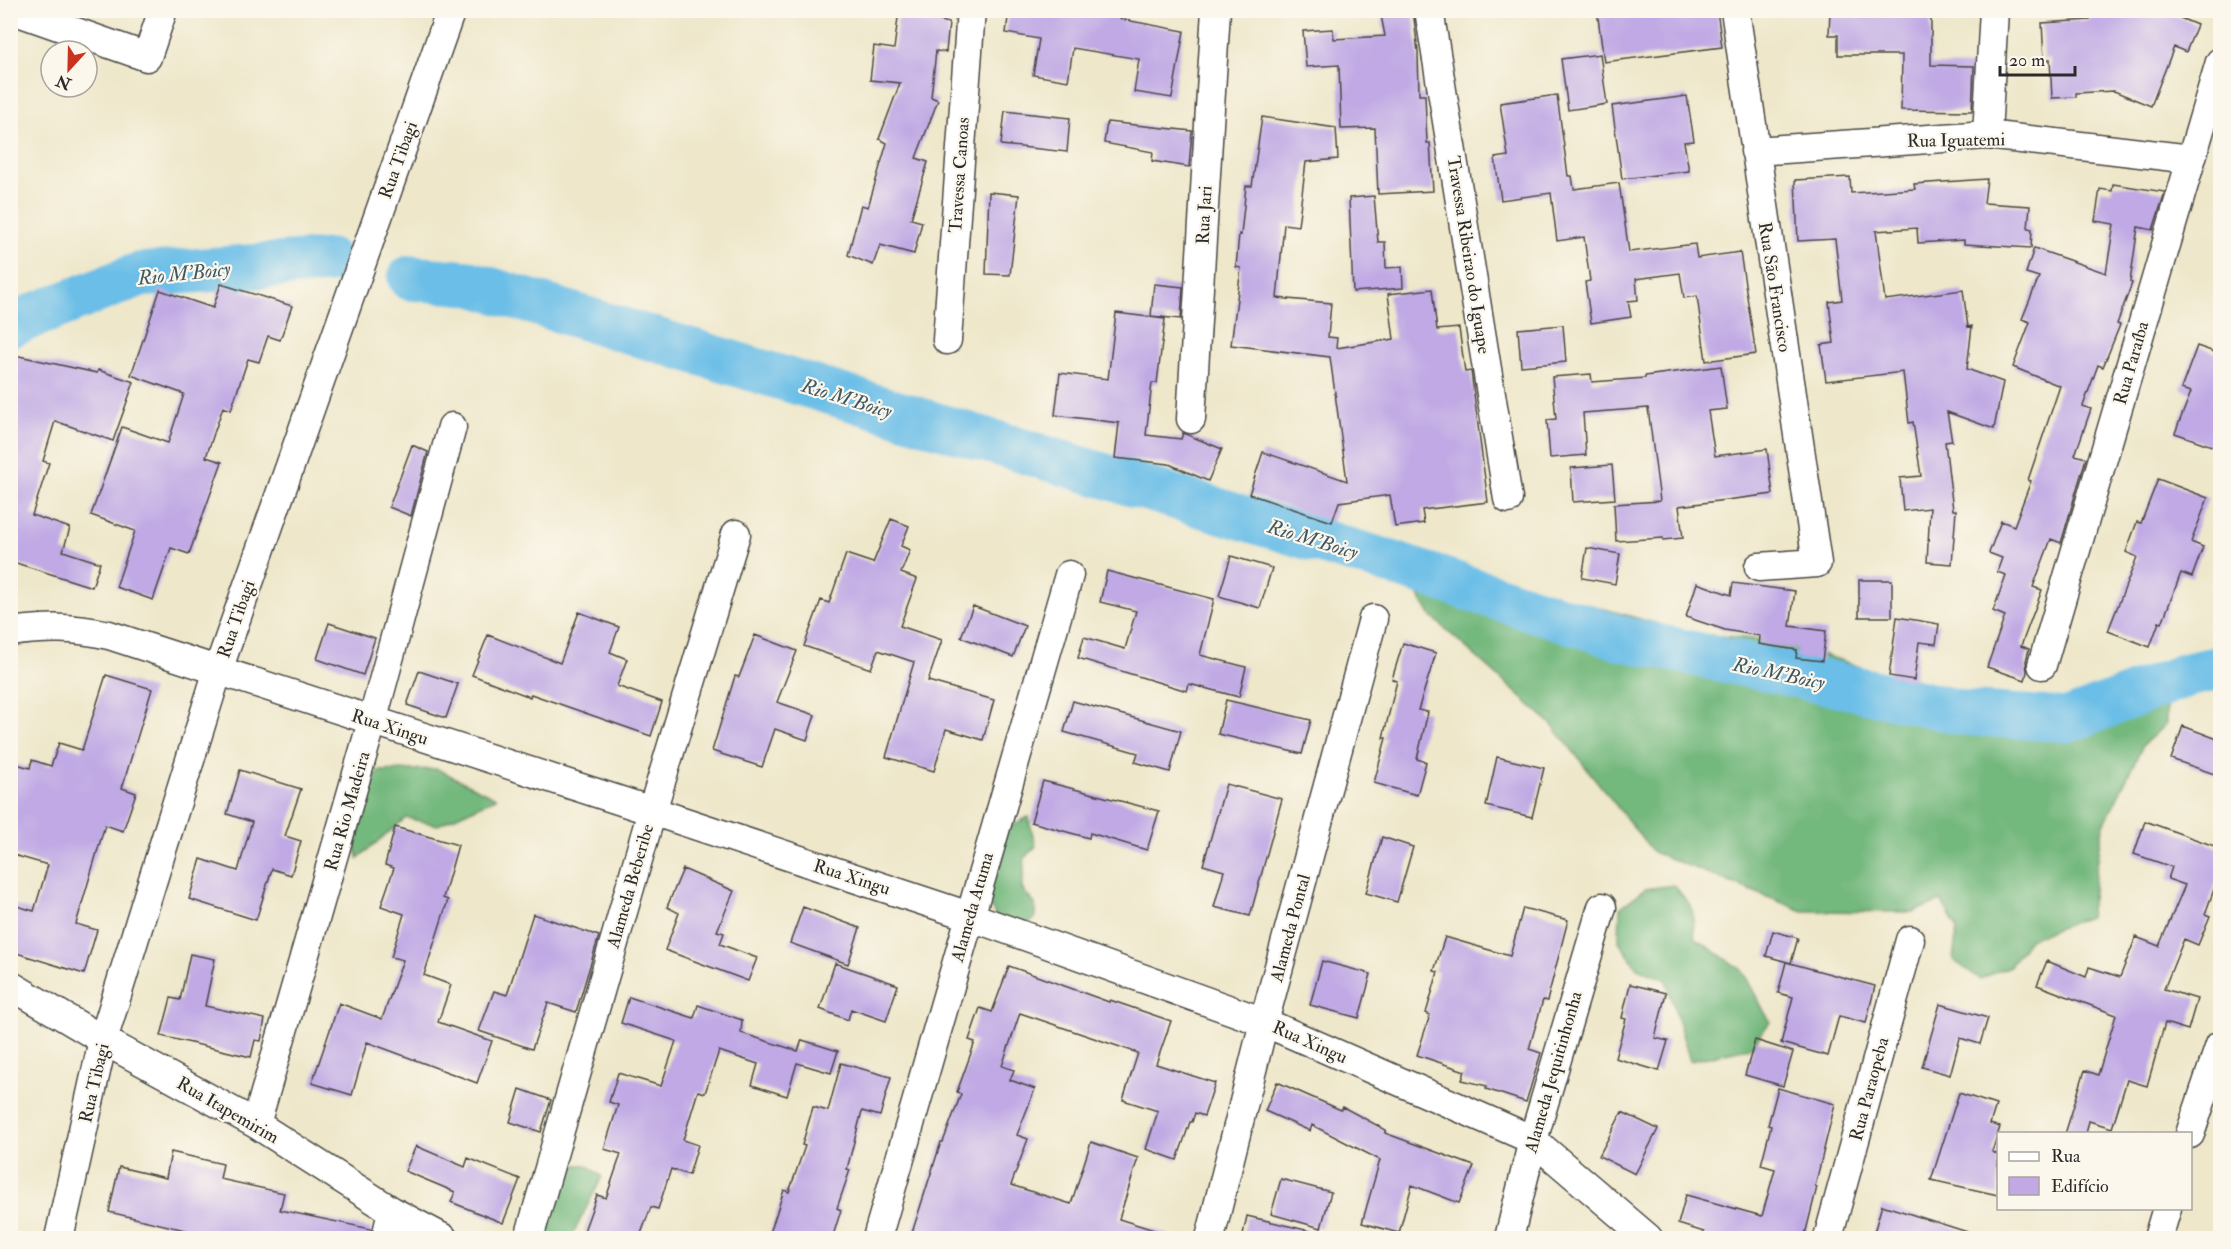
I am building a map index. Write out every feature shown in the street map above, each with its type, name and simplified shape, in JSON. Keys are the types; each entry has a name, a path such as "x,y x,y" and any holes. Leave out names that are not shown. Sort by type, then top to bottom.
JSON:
{"street":[{"path":"13,10 147,57 163,10"},
{"name":"Rua Tibagi","path":"59,1239 103,1040 218,669 451,10"},
{"name":"Travessa Canoas","path":"947,340 971,10"},
{"name":"Rua Jari","path":"1191,419 1216,10"},
{"name":"Travessa Ribeirao do Iguape","path":"1429,10 1508,499"},
{"name":"Rua São Francisco","path":"1735,10 1817,563 1760,567"},
{"path":"1987,135 1994,10"},
{"name":"Rua Paraíba","path":"2042,665 2220,62"},
{"name":"Rua Iguatemi","path":"1755,151 1987,135 2191,159"},
{"name":"Rua Rio Madeira","path":"256,1124 372,722 452,428"},
{"name":"Alameda Beberibe","path":"528,1239 652,811 736,534"},
{"name":"Alameda Atuma","path":"877,1239 1069,575"},
{"name":"Alameda Pontal","path":"1210,1239 1264,1022 1373,619"},
{"name":"Rua Xingu","path":"10,632 41,628 76,628 109,635 969,916 1264,1022 1533,1140 1648,1239"},
{"name":"Alameda Jequitinhonha","path":"1509,1239 1533,1140 1602,907"},
{"name":"Rua Paraopeba","path":"1828,1239 1910,940"},
{"name":"Rua Itapemirim","path":"10,985 103,1040 256,1124 392,1211 443,1239"},
{"path":"2191,1132 2220,1045"},
{"path":"2157,1239 2167,1210"},
{"path":"386,1239 392,1211"}],"green space":[{"path":"1430,560 1690,633 1785,642 1990,710 2050,709 2107,685 2166,696 2166,724 2143,745 2103,827 2089,917 2029,939 2010,966 1980,979 1953,960 1957,928 1941,901 1913,912 1803,911 1653,852 1553,726 1430,615 1414,587"},
{"path":"437,769 496,798 438,825 406,818 358,858 352,829 378,771"},
{"path":"1028,817 1036,846 1025,857 1022,889 1035,904 1035,919 1025,926 1000,923 987,901 1004,830"},
{"path":"1674,885 1692,908 1695,938 1742,970 1770,1022 1751,1047 1690,1061 1666,980 1637,968 1619,941 1620,908 1645,889"},
{"path":"570,1165 587,1165 602,1177 571,1238 537,1238 555,1184"}],"building":[{"path":"899,10 940,10 937,20 949,23 946,52 936,51 931,97 938,100 916,158 928,162 911,219 922,222 914,254 880,245 873,265 848,255 861,205 868,207 887,143 879,139 900,83 870,80 874,46 894,49"},
{"path":"1009,10 1121,10 1120,19 1184,31 1172,98 1134,92 1139,59 1073,48 1068,81 1033,75 1039,39 1006,33"},
{"path":"1380,10 1413,10 1418,52 1419,95 1425,95 1427,143 1430,143 1433,191 1378,194 1375,128 1341,129 1339,65 1306,67 1303,31 1333,29 1334,39 1385,36"},
{"path":"1597,10 1717,10 1722,47 1604,62"},
{"path":"1830,10 1879,10 1879,16 1931,16 1931,65 1974,66 1972,111 1901,110 1902,55 1838,55 1838,35 1829,35"},
{"path":"2090,10 2161,10 2197,25 2186,52 2174,47 2151,106 2114,91 2076,93 2076,97 2052,98 2050,59 2044,60 2042,23 2090,20"},
{"path":"1600,54 1607,104 1568,110 1561,59"},
{"path":"1557,95 1568,176 1572,176 1574,189 1619,183 1629,252 1695,244 1697,258 1740,252 1756,354 1706,361 1697,296 1684,298 1680,273 1636,279 1638,300 1628,301 1631,317 1591,323 1585,282 1590,281 1584,237 1557,241 1551,193 1501,200 1495,158 1508,156 1500,103"},
{"path":"1687,96 1694,141 1684,142 1689,171 1622,179 1612,106"},
{"path":"1005,111 1070,118 1067,152 1001,145"},
{"path":"1262,117 1336,128 1338,159 1306,162 1298,226 1284,224 1277,298 1331,303 1328,337 1337,338 1336,348 1394,339 1388,294 1432,289 1437,330 1459,328 1465,372 1471,371 1488,502 1422,510 1424,523 1395,527 1390,495 1339,502 1332,522 1249,494 1263,452 1347,481 1330,357 1231,345 1241,268 1236,267 1239,234 1241,235 1246,186 1252,186"},
{"path":"1107,122 1192,131 1189,167 1152,161 1153,152 1104,143"},
{"path":"1850,177 1851,193 1915,189 1914,184 1987,179 1984,203 2030,206 2028,228 2032,229 2031,248 1964,244 1964,240 1918,243 1917,228 1876,231 1885,300 1963,290 1968,327 1972,326 1967,369 2003,382 1994,429 1947,412 1952,441 1945,442 1953,510 1956,510 1952,564 1927,562 1930,508 1903,511 1900,478 1921,476 1913,422 1909,423 1903,372 1826,381 1821,345 1834,343 1829,302 1842,300 1835,239 1798,241 1795,180"},
{"path":"2113,184 2165,192 2153,230 2138,227 2130,282 2132,283 2117,324 2120,325 2103,367 2098,365 2083,406 2091,409 2075,455 2086,458 2061,543 2051,539 2033,587 2042,590 2021,646 2029,649 2025,680 1987,667 2005,616 1993,611 2006,575 1997,572 2002,558 1989,553 2001,521 2014,526 2031,481 2028,480 2060,386 2013,367 2030,322 2022,319 2039,277 2026,273 2034,248 2106,273 2114,224 2095,221 2100,189 2112,191"},
{"path":"989,192 1019,195 1010,275 986,274"},
{"path":"1374,196 1378,242 1385,242 1386,268 1402,267 1403,288 1353,292 1349,198"},
{"path":"221,284 292,306 280,340 268,336 259,362 248,359 231,410 223,407 206,457 222,462 189,554 171,548 153,600 116,587 135,531 91,515 122,427 168,443 184,394 131,375 160,290 213,308"},
{"path":"1154,284 1183,287 1181,319 1151,316"},
{"path":"1116,313 1165,319 1157,383 1152,383 1146,435 1181,439 1183,433 1222,449 1208,481 1169,464 1115,458 1119,423 1055,415 1060,373 1108,379"},
{"path":"1563,325 1566,362 1521,366 1518,329"},
{"path":"2197,346 2220,354 2220,449 2175,433 2191,392 2181,389"},
{"path":"10,354 97,373 98,370 134,382 113,441 55,421 43,461 49,463 32,515 70,528 63,551 100,563 92,587 16,563 15,567 10,567"},
{"path":"1721,366 1727,409 1708,411 1715,456 1767,449 1773,494 1679,506 1683,538 1616,541 1614,504 1660,501 1648,408 1583,413 1586,455 1550,458 1547,420 1556,419 1552,377 1591,374 1592,382 1645,378 1645,376"},
{"path":"412,445 428,452 411,516 389,507"},
{"path":"1612,465 1615,499 1573,502 1571,468"},
{"path":"2158,479 2208,498 2191,542 2203,547 2192,577 2181,573 2150,647 2108,631 2137,557 2126,552 2137,522 2141,523"},
{"path":"891,519 909,526 901,546 910,550 901,573 917,579 900,626 942,640 928,681 994,700 983,740 946,729 934,771 886,757 914,662 878,650 871,669 804,646 821,600 829,603 846,554 873,563"},
{"path":"1587,548 1620,554 1615,584 1582,578"},
{"path":"1231,556 1272,568 1260,608 1219,596"},
{"path":"1107,571 1214,599 1200,655 1246,667 1239,697 1189,684 1187,691 1078,658 1084,637 1125,649 1136,611 1100,602"},
{"path":"1859,580 1892,580 1892,617 1859,617"},
{"path":"1697,583 1731,595 1733,583 1795,591 1790,626 1826,631 1822,661 1796,658 1797,650 1759,644 1760,636 1725,630 1686,617"},
{"path":"973,606 1025,626 1013,657 961,637"},
{"path":"579,612 619,627 610,652 627,659 617,686 662,702 651,736 531,694 530,697 472,675 488,635 560,663"},
{"path":"1897,617 1939,624 1936,644 1919,642 1914,680 1889,676"},
{"path":"329,623 375,638 363,675 317,659"},
{"path":"755,635 797,651 777,702 815,715 807,740 775,729 762,767 712,751 735,676 739,677"},
{"path":"1403,643 1436,653 1418,710 1428,712 1417,759 1426,762 1417,795 1374,783 1386,738 1383,738 1397,681 1392,679"},
{"path":"419,671 458,684 446,718 407,705"},
{"path":"106,675 152,689 122,788 136,793 123,831 105,825 76,924 97,930 84,974 10,951 10,904 34,911 48,865 10,854 10,762 30,768 32,760 51,766 59,743 82,750"},
{"path":"1226,700 1311,720 1302,754 1218,734"},
{"path":"1073,701 1181,731 1170,772 1135,762 1138,753 1064,732"},
{"path":"2183,726 2220,740 2220,776 2171,759"},
{"path":"1497,757 1544,768 1532,817 1486,806"},
{"path":"240,770 301,789 285,836 301,841 291,875 272,869 256,920 189,899 201,859 238,871 252,822 227,814"},
{"path":"1043,781 1159,811 1147,850 1090,833 1089,838 1031,822"},
{"path":"1226,784 1282,799 1250,916 1214,907 1224,871 1203,865"},
{"path":"2145,821 2220,848 2220,873 2205,914 2210,916 2198,945 2184,939 2164,989 2197,999 2188,1030 2165,1023 2147,1086 2127,1080 2112,1128 2089,1121 2086,1132 2066,1132 2085,1070 2098,1075 2116,1015 2037,985 2047,961 2086,977 2089,967 2120,977 2136,937 2159,946 2185,885 2168,879 2172,867 2134,854"},
{"path":"395,827 458,845 443,898 448,900 424,975 451,985 438,1022 492,1041 477,1083 367,1042 352,1095 312,1083 339,1003 382,1019 403,960 391,957 404,914 381,906 394,868 385,865"},
{"path":"1382,837 1413,847 1397,902 1366,893"},
{"path":"683,869 734,891 717,931 724,933 720,944 757,958 748,981 665,950 679,913 667,907"},
{"path":"803,907 860,928 848,964 790,943"},
{"path":"1523,908 1568,920 1547,1001 1543,1000 1529,1049 1541,1053 1526,1102 1486,1089 1487,1086 1462,1080 1465,1071 1417,1055 1430,1015 1426,1013 1438,972 1434,971 1445,937 1510,956"},
{"path":"533,914 599,936 576,1012 548,1003 532,1049 479,1031 494,991 507,995"},
{"path":"1773,931 1798,938 1791,963 1766,956"},
{"path":"190,954 215,959 205,1006 265,1019 261,1041 255,1040 251,1057 161,1036 171,998 180,1000"},
{"path":"1322,961 1371,974 1359,1018 1310,1005"},
{"path":"1786,962 1875,986 1866,1023 1839,1016 1828,1056 1781,1043 1793,997 1778,993"},
{"path":"835,963 898,985 886,1021 851,1009 848,1020 820,1009"},
{"path":"1009,966 1109,1002 1110,1000 1171,1021 1156,1064 1215,1083 1204,1116 1195,1113 1190,1122 1177,1160 1146,1149 1158,1111 1123,1100 1138,1053 1020,1013 1002,1066 1014,1070 1010,1080 1035,1089 1017,1135 1028,1139 1011,1185 1071,1204 1091,1142 1138,1158 1119,1219 1167,1234 1167,1239 910,1239 941,1142 943,1142 961,1094 957,1092 975,1042 969,1040 980,1008 992,1012"},
{"path":"1630,984 1666,993 1655,1038 1668,1041 1659,1071 1615,1058 1626,1019 1622,1018"},
{"path":"629,997 694,1018 698,1005 742,1020 741,1033 798,1051 802,1040 838,1051 831,1073 797,1063 787,1096 752,1085 758,1064 719,1051 705,1093 698,1091 683,1140 698,1145 689,1175 671,1169 658,1209 651,1207 639,1239 603,1239 584,1231 597,1195 606,1198 621,1154 604,1149 618,1105 609,1102 618,1073 661,1086 676,1041 621,1023"},
{"path":"1940,1004 1988,1018 1980,1044 1960,1038 1950,1075 1922,1067"},
{"path":"1755,1040 1793,1052 1783,1086 1745,1075"},
{"path":"841,1063 891,1077 880,1116 862,1111 847,1169 850,1170 837,1208 841,1210 832,1239 768,1239 784,1190 789,1192 805,1146 802,1145 813,1107 828,1111"},
{"path":"1277,1082 1341,1110 1343,1107 1386,1130 1385,1133 1474,1166 1459,1203 1412,1185 1399,1233 1362,1223 1380,1160 1312,1125 1310,1131 1265,1111"},
{"path":"1778,1088 1835,1104 1804,1239 1702,1239 1704,1232 1678,1224 1686,1195 1762,1216 1775,1169 1761,1165"},
{"path":"520,1089 551,1100 541,1132 510,1122"},
{"path":"1959,1093 1996,1105 1990,1124 2000,1127 1992,1152 1997,1154 1997,1195 1931,1180"},
{"path":"1622,1112 1658,1129 1635,1174 1599,1156"},
{"path":"416,1146 465,1167 468,1158 520,1179 503,1223 451,1202 455,1192 405,1171"},
{"path":"171,1152 223,1164 220,1179 284,1193 280,1210 371,1229 370,1239 252,1239 231,1234 229,1239 223,1239 109,1212 119,1167 166,1178"},
{"path":"1281,1179 1331,1192 1321,1228 1271,1214"},
{"path":"1882,1205 1974,1234 1973,1239 1872,1239"},
{"path":"1247,1216 1310,1231 1309,1239 1242,1239"}],"waterway":[{"name":"Rio M'Boicy","path":"10,325 138,275 330,261"},
{"name":"Rio M'Boicy","path":"410,278 469,283 1382,560 1624,639 1963,713 2069,720 2186,675 2220,668"}]}
